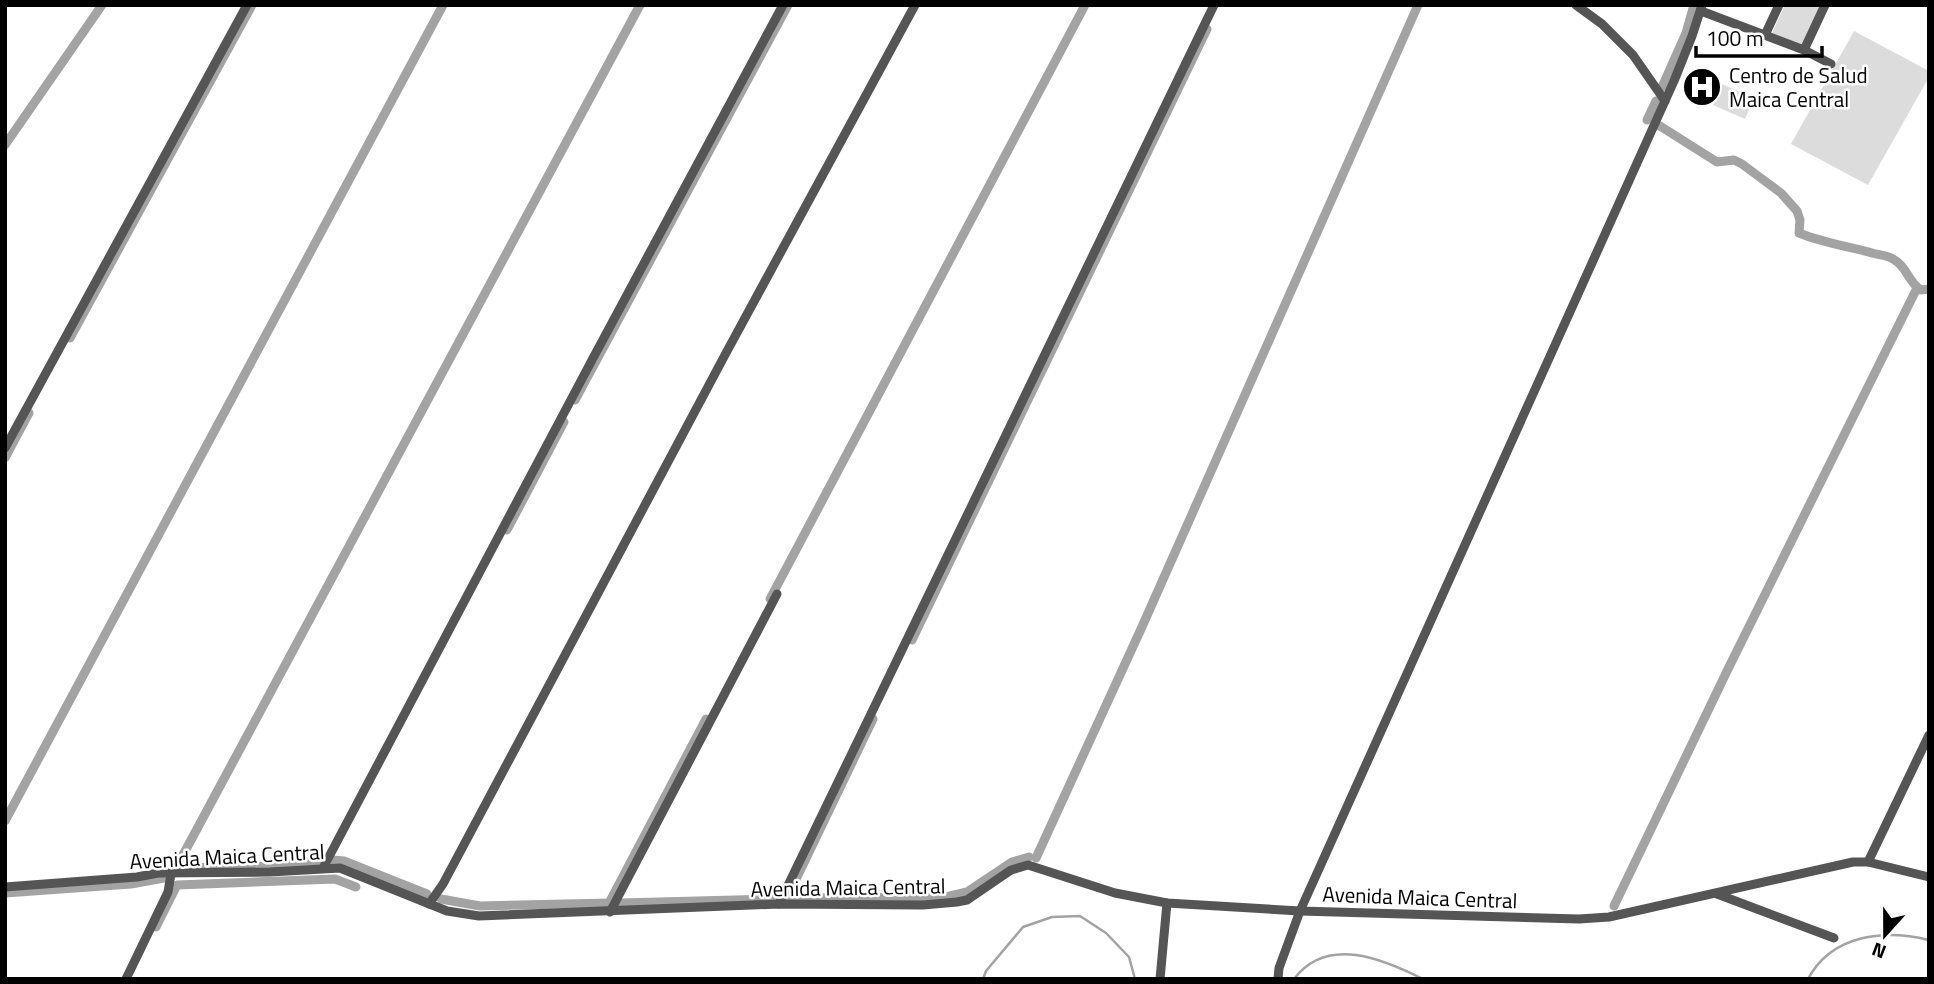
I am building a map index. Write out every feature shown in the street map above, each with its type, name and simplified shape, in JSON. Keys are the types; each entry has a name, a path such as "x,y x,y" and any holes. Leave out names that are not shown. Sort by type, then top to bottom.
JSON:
{"street":[{"path":"5,448 247,5"},
{"path":"323,868 783,5"},
{"path":"429,904 443,884 915,5"},
{"path":"779,904 1214,5"},
{"path":"1576,5 1602,24 1633,55 1665,101"},
{"path":"1765,35 1779,5"},
{"path":"1804,50 1825,5"},
{"path":"1278,979 1279,968 1300,911 1665,101 1702,8 1832,64"},
{"path":"610,912 777,594"},
{"path":"1868,862 1929,735"},
{"name":"Avenida Maica Central","path":"5,887 138,877 158,873 340,868 447,911 479,916 779,904 923,905 957,902 967,900 1011,870 1028,865 1115,893 1167,903 1300,911 1596,918 1840,864 1868,862 1929,877"},
{"path":"126,979 168,892 171,874"},
{"path":"1716,893 1834,939"},
{"path":"1160,979 1167,903"}],"shaded area":[{"path":"1785,5 1822,5 1802,45 1772,33"},
{"path":"1854,31 1929,71 1929,77 1868,185 1791,144"},
{"path":"1722,84 1754,98 1745,119 1713,105"}],"waterway":[{"path":"5,145 102,5"},
{"path":"70,338 252,5"},
{"path":"5,821 443,5"},
{"path":"176,868 640,5"},
{"path":"575,400 788,5"},
{"path":"770,599 1085,5"},
{"path":"1036,858 1141,629 1418,5"},
{"path":"1662,87 1686,33 1694,5"},
{"path":"912,640 1207,29"},
{"path":"1647,120 1656,101"},
{"path":"1660,126 1717,162 1734,160 1742,164 1781,193 1797,211 1800,220 1799,233 1891,258 1898,262 1916,286 1921,290 1929,289"},
{"path":"1614,906 1917,288"},
{"path":"5,458 29,413"},
{"path":"507,530 564,422"},
{"path":"609,903 706,719"},
{"path":"873,719 787,898 946,897 967,892 1012,862 1029,857"},
{"path":"333,860 344,861 427,894"},
{"path":"176,868 271,866 319,861"},
{"path":"5,893 131,884 164,878"},
{"path":"156,927 177,885 335,879 356,887"},
{"path":"441,899 480,906 610,903"},
{"path":"620,903 774,899"},
{"path":"983,979 986,971 1023,927 1052,917 1080,916 1106,933 1129,957 1135,979"},
{"path":"1808,979 1818,964 1831,952 1861,938 1895,935 1929,940"},
{"path":"1294,979 1307,966 1322,958 1339,954 1356,955 1391,964 1423,979"}],"place":[{"name":"Centro de Salud Maica Central","path":"1702,87"}]}
